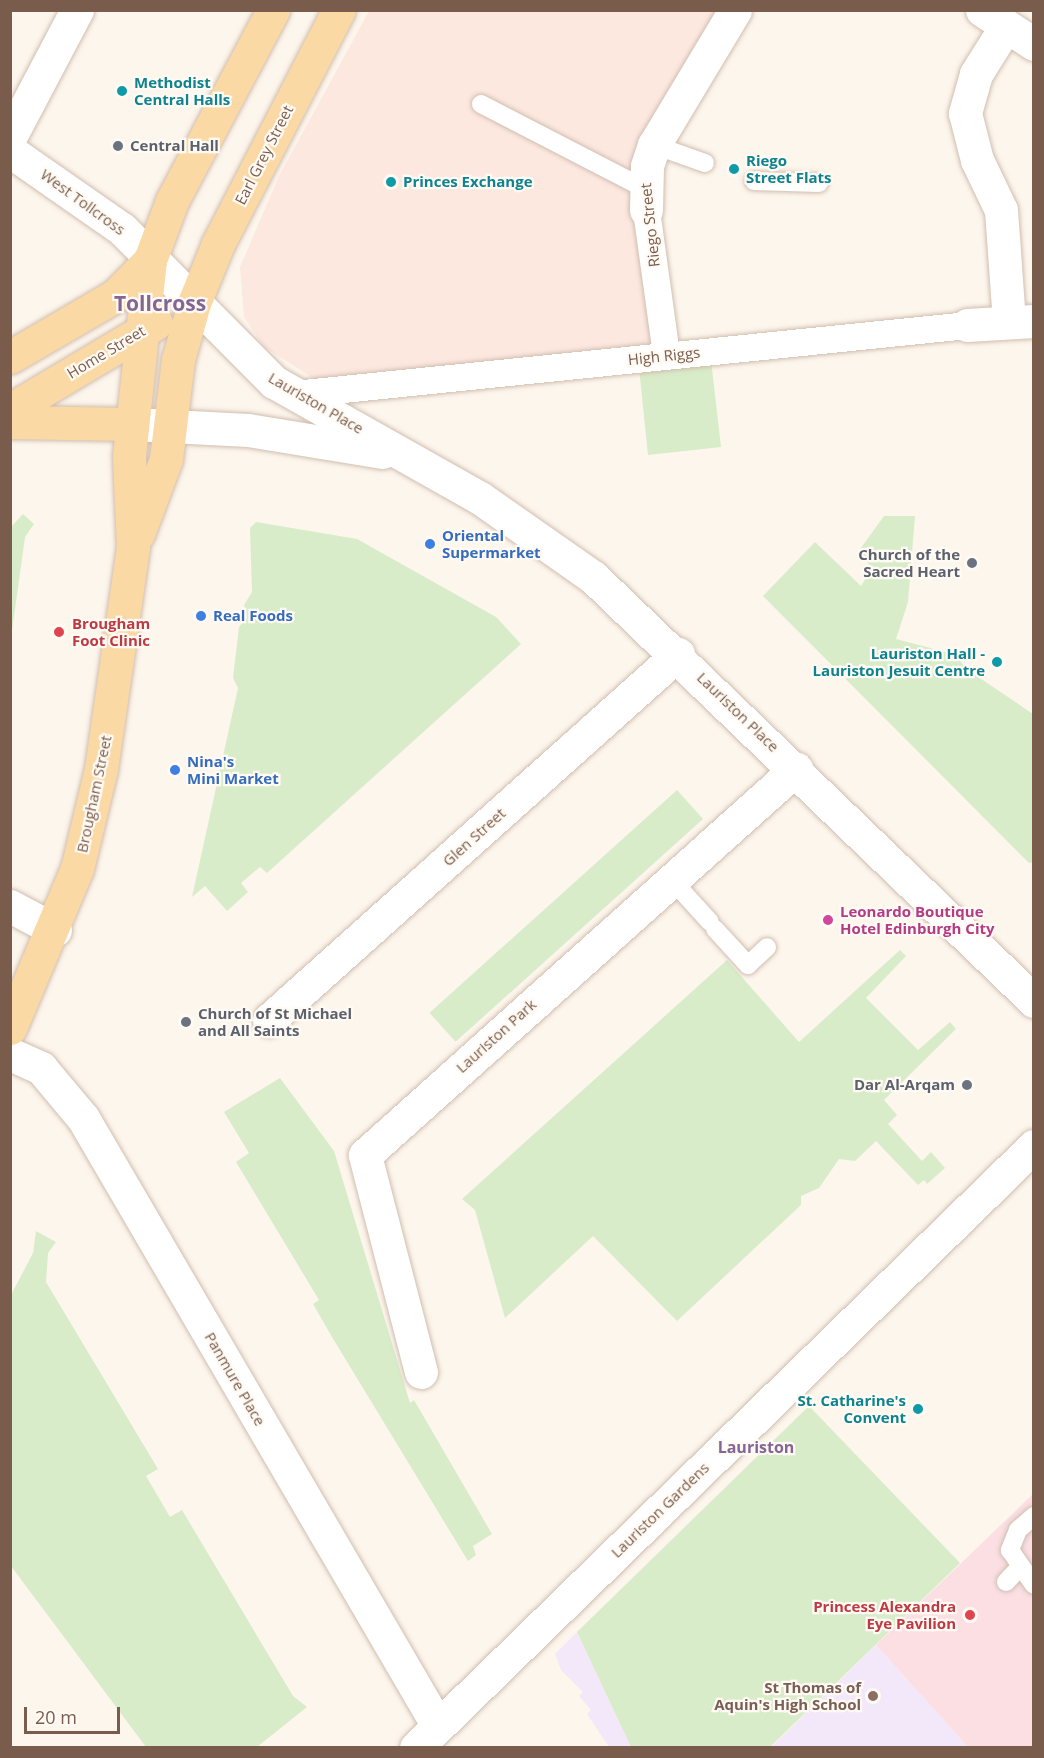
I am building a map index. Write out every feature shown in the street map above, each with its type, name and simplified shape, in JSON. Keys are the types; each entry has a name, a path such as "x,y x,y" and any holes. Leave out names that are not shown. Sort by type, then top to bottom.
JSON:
{"main road":[{"path":"10,357 149,274 172,201 273,10"},
{"name":"Earl Grey Street","path":"194,303 218,244 339,10"},
{"name":"Brougham Street","path":"10,1028 55,930 90,821 133,548 132,424 149,274"},
{"name":"Brougham Street","path":"133,548 166,459 168,425 194,303"},
{"name":"Home Street","path":"10,410 141,330 194,303"},
{"path":"10,422 132,424"}],"street":[{"path":"10,137 77,10"},
{"name":"Riego Street","path":"666,355 645,199 654,145 735,10"},
{"path":"1021,322 1000,210 977,160 965,113 994,18 1034,44"},
{"name":"West Tollcross","path":"10,151 114,222 149,274"},
{"name":"Lauriston Place","path":"149,274 194,303 256,368 294,394 413,460 549,544 678,654 1032,999"},
{"name":"High Riggs","path":"294,394 967,325 1021,322"},
{"name":"Lauriston Place","path":"132,424 279,434 413,460"},
{"name":"Glen Street","path":"269,1020 678,654"},
{"name":"Lauriston Park","path":"421,1372 365,1155 670,878 796,769"},
{"path":"10,906 55,930"},
{"name":"Panmure Place","path":"10,1054 41,1068 82,1118 427,1737"},
{"name":"Lauriston Gardens","path":"427,1737 1034,1146"}],"lane":[{"path":"481,104 645,199"},
{"path":"654,145 705,163"},
{"path":"754,181 819,183"},
{"path":"670,878 748,965 767,947"},
{"path":"1034,1516 1018,1530 1010,1550 1019,1568 1034,1585"},
{"path":"1006,1582 1019,1568"}],"shaded area":[{"path":"369,11 720,11 633,173 657,346 321,383 264,347 244,317 240,267 279,176"},
{"name":"Princess Alexandra Eye Pavilion","path":"1033,1494 1033,1747 968,1747 876,1645"},
{"path":"577,1632 631,1747 609,1747 587,1714 591,1710 579,1696 583,1692 561,1670 555,1654"},
{"name":"St Thomas of Aquin's High School","path":"876,1645 968,1747 770,1748"}],"green space":[{"path":"711,360 721,447 648,455 639,368 681,368"},
{"path":"23,514 34,524 25,537 11,638 11,527"},
{"path":"884,516 915,516 908,602 896,639 957,655 965,668 1033,714 1034,862 1029,863 763,596 815,542 861,586 872,568 858,552"},
{"path":"256,522 357,539 496,617 521,644 267,873 260,867 241,883 248,892 227,911 205,886 192,897 238,688 233,678 239,627 247,617 244,605 252,592 250,528"},
{"path":"677,790 703,819 456,1042 430,1013"},
{"path":"900,950 906,956 866,998 918,1050 950,1022 956,1029 884,1100 897,1115 888,1124 922,1161 931,1152 945,1168 927,1184 924,1180 918,1185 876,1141 855,1161 839,1159 819,1188 801,1196 801,1205 677,1321 593,1236 505,1318 475,1210 462,1199 727,960 799,1042"},
{"path":"280,1078 334,1151 410,1403 414,1400 492,1534 473,1546 476,1555 468,1561 332,1337 313,1304 319,1300 236,1162 249,1153 224,1112"},
{"path":"36,1231 56,1242 48,1253 46,1282 158,1469 146,1476 170,1517 182,1510 293,1696 307,1707 257,1747 146,1747 11,1566 11,1295 33,1253"},
{"path":"809,1406 960,1563 770,1747 631,1747 577,1632"}],"place":[{"name":"Methodist Central Halls","path":"122,91"},
{"name":"Central Hall","path":"118,146"},
{"name":"Riego Street Flats","path":"734,169"},
{"name":"Princes Exchange","path":"391,182"},
{"name":"Oriental Supermarket","path":"430,544"},
{"name":"Church of the Sacred Heart","path":"972,563"},
{"name":"Real Foods","path":"201,616"},
{"name":"Brougham Foot Clinic","path":"59,632"},
{"name":"Lauriston Hall - Lauriston Jesuit Centre","path":"997,662"},
{"name":"Nina's Mini Market","path":"175,770"},
{"name":"Leonardo Boutique Hotel Edinburgh City","path":"828,920"},
{"name":"Church of St Michael and All Saints","path":"186,1022"},
{"name":"Dar Al-Arqam","path":"967,1085"},
{"name":"St. Catharine's Convent","path":"918,1409"},
{"name":"Princess Alexandra Eye Pavilion","path":"970,1615"},
{"name":"St Thomas of Aquin's High School","path":"873,1696"}],"district":[{"name":"Tollcross","path":"160,303"},
{"name":"Lauriston","path":"756,1447"}]}
